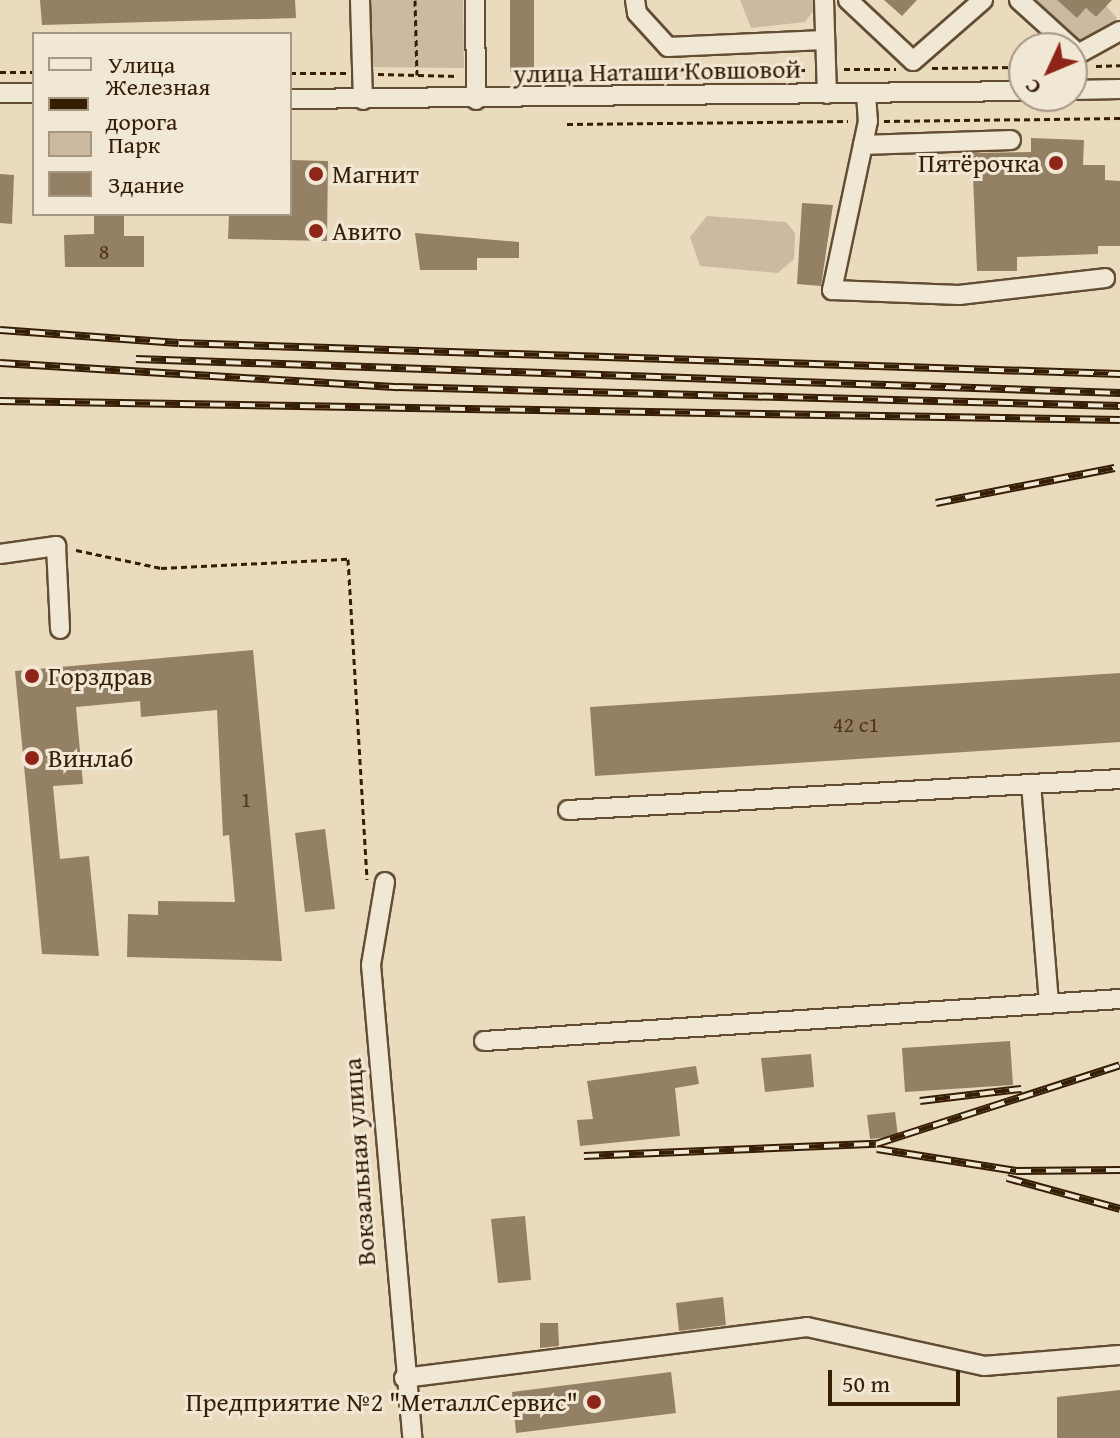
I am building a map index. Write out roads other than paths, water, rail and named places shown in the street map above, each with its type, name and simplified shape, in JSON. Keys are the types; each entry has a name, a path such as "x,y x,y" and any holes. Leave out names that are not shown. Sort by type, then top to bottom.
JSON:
{"street":[{"path":"360,0 363,100"},
{"path":"475,0 476,100"},
{"path":"635,0 637,13 668,47 824,40"},
{"path":"824,0 827,94"},
{"path":"848,0 914,65 917,93"},
{"path":"914,65 983,0"},
{"path":"1019,0 1054,32"},
{"path":"1088,44 1120,31"},
{"path":"1088,90 1120,89"},
{"name":"улица Наташи Ковшовой","path":"292,99 476,100 1008,91"},
{"path":"0,93 32,93"},
{"path":"866,94 868,121 832,290 959,295 1105,278"},
{"path":"863,145 1011,140"},
{"path":"0,554 56,546 60,573 60,629"},
{"path":"568,810 1120,779"},
{"path":"1031,784 1049,1003"},
{"name":"Вокзальная улица","path":"376,885 371,965 404,1378 412,1438"},
{"path":"484,1041 1120,999"},
{"path":"404,1378 807,1327 984,1366 1120,1355"}],"railway":[{"path":"0,330 179,343 1120,374"},
{"path":"136,359 1120,393"},
{"path":"0,363 398,387 1120,406"},
{"path":"0,401 1120,420"},
{"path":"936,503 1115,468"},
{"path":"584,1156 876,1144 1120,1065"},
{"path":"920,1101 1021,1089"},
{"path":"877,1149 1016,1171 1120,1170"},
{"path":"1007,1178 1120,1209"}],"place":[{"name":"Пятёрочка","path":"1056,163"},
{"name":"Магнит","path":"316,174"},
{"name":"Авито","path":"316,231"},
{"name":"Горздрав","path":"32,676"},
{"name":"Винлаб","path":"32,758"},
{"name":"Предприятие №2 \"МеталлСервис\"","path":"594,1402"}]}
